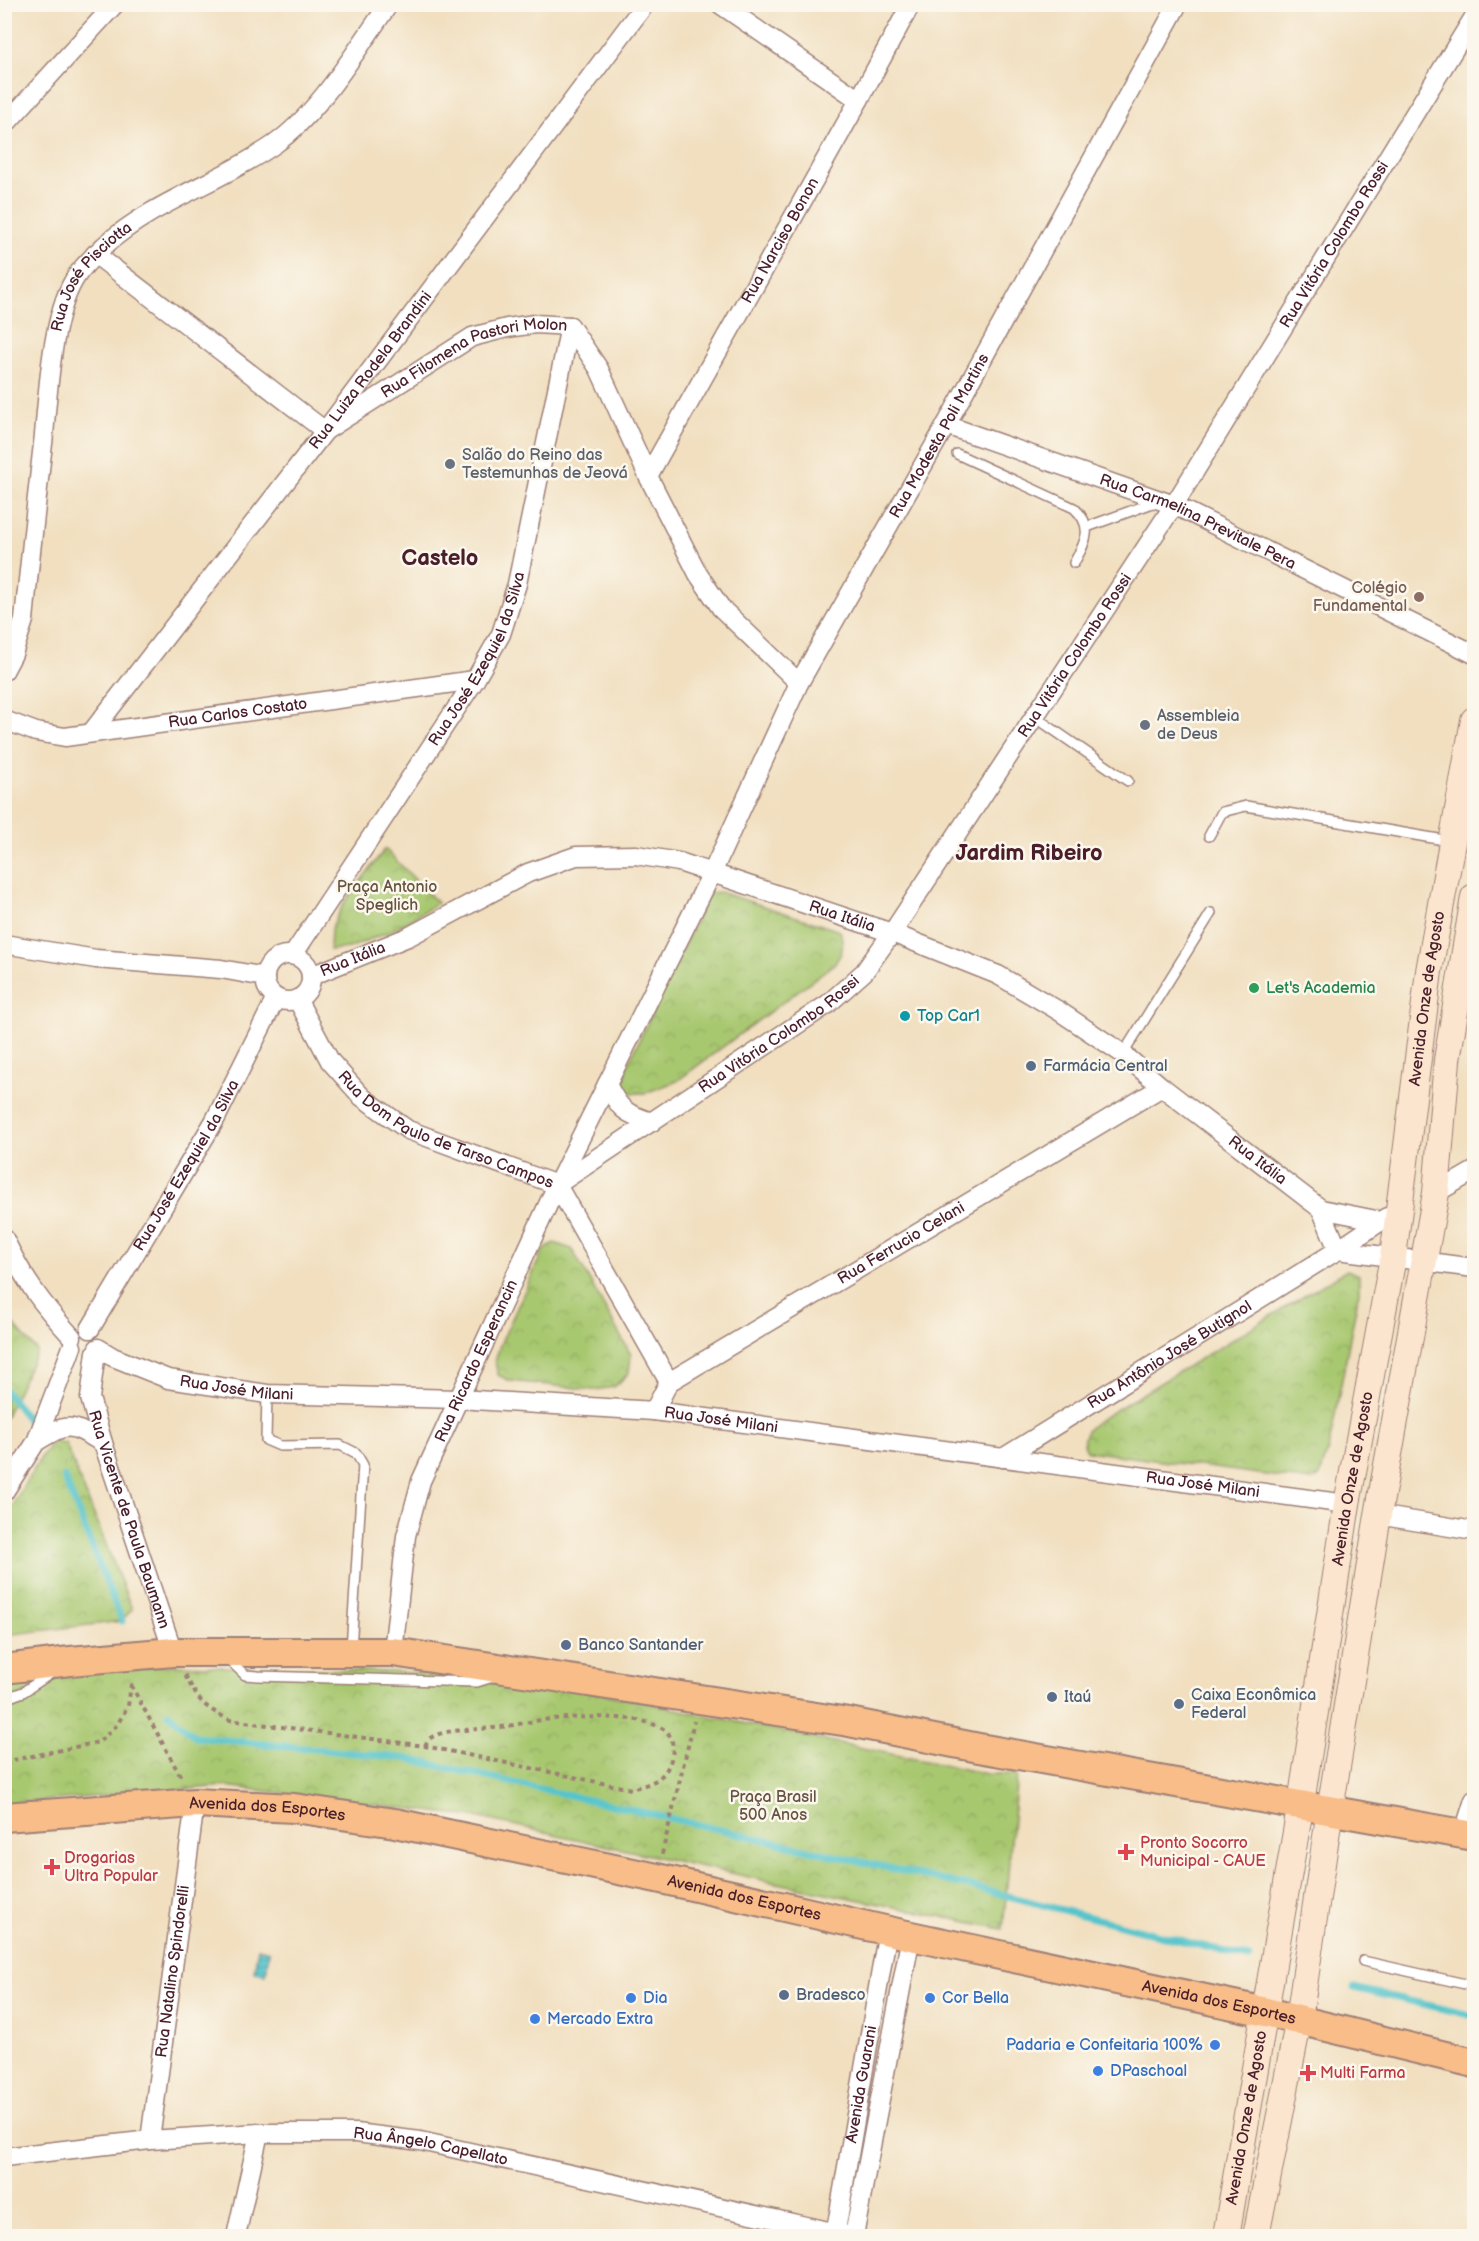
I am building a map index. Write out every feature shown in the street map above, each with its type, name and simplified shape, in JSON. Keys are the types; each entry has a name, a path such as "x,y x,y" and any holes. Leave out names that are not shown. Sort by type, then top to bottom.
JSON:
{"main road":[{"name":"Avenida Onze de Agosto","path":"1226,2236 1266,2012 1347,1504 1393,1257 1390,1215 1429,971 1474,720"},
{"name":"Avenida Onze de Agosto","path":"1256,2236 1299,2019 1378,1515 1436,1193 1447,1060 1474,897"},
{"path":"4,1670 70,1661 173,1652 393,1652 849,1722 979,1748 1300,1803 1469,1835"},
{"name":"Avenida dos Esportes","path":"4,1817 195,1803 294,1808 395,1823 1299,2019 1474,2063"}],"street":[{"path":"4,126 115,4"},
{"name":"Rua José Pisciotta","path":"4,671 13,654 24,620 48,389 60,314 74,279 95,254 144,214 248,162 302,121 389,4"},
{"name":"Rua Luiza Rodela Brandini","path":"91,733 325,431 645,4"},
{"path":"720,4 860,100"},
{"name":"Rua Narciso Bonon","path":"648,476 860,100 911,4"},
{"name":"Rua Modesta Poli Martins","path":"712,873 798,682 946,426 1178,4"},
{"name":"Rua Vitória Colombo Rossi","path":"557,1185 828,1004 864,972 1035,717 1166,503 1474,16"},
{"path":"95,254 325,431"},
{"name":"Rua Filomena Pastori Molon","path":"325,431 472,337 535,324 570,326 599,369 648,476 698,574 721,608 798,682"},
{"name":"Rua José Ezequiel da Silva","path":"293,955 475,680 501,634 517,584 570,326"},
{"name":"Rua Carmelina Previtale Pera","path":"946,426 1166,503 1474,654"},
{"name":"Rua Carlos Costato","path":"4,720 36,732 64,737 475,680"},
{"name":"Rua Itália","path":"311,976 408,937 528,873 576,856 636,855 679,862 892,933 998,975 1059,1011 1123,1054 1162,1087 1321,1209"},
{"name":"Rua Ricardo Esperancin","path":"393,1652 406,1536 420,1481 557,1185 712,873"},
{"path":"4,944 96,959 221,969 265,977"},
{"path":"293,955 305,963 311,976 308,990 291,1001 276,998 270,992 265,977 267,969 277,957 293,955"},
{"name":"Rua José Ezequiel da Silva","path":"90,1329 215,1120 276,998"},
{"name":"Rua Dom Paulo de Tarso Campos","path":"297,999 330,1061 362,1097 399,1124 408,1130 557,1185 669,1382"},
{"path":"607,1084 616,1102 630,1115 652,1122"},
{"name":"Rua Ferrucio Celani","path":"669,1382 1162,1087"},
{"path":"1436,1193 1474,1171"},
{"path":"1390,1215 1321,1209 1338,1250 1474,1268"},
{"name":"Rua Antônio José Butignol","path":"1003,1458 1338,1250 1390,1215"},
{"path":"4,1238 38,1298 72,1342 82,1356 87,1356 97,1350 99,1338 90,1329 81,1328 72,1342 36,1442 4,1492"},
{"name":"Rua José Milani","path":"97,1350 168,1379 267,1394 458,1399 654,1411 1347,1504"},
{"name":"Rua Vicente de Paula Baumann","path":"97,1350 90,1398 173,1652"},
{"path":"654,1411 669,1382"},
{"path":"36,1442 64,1426 77,1428 103,1443"},
{"path":"1378,1515 1474,1531"},
{"path":"1469,1835 1474,1800"},
{"name":"Rua Natalino Spindorelli","path":"150,2140 195,1803"},
{"name":"Avenida Guarani","path":"844,2236 899,1933"},
{"path":"236,2236 259,2133"},
{"name":"Rua Ângelo Capellato","path":"4,2157 150,2140 259,2133 356,2133 420,2141 844,2236"}],"lane":[{"path":"957,454 1074,508 1082,515 1087,527 1085,543 1074,563"},
{"path":"1087,527 1166,503"},
{"path":"1035,717 1128,781"},
{"path":"1209,836 1222,812 1246,806 1452,841"},
{"path":"1123,1054 1211,913"},
{"path":"267,1394 266,1440 280,1446 340,1445 356,1453 363,1465 351,1652"},
{"path":"222,1651 244,1675 258,1676 477,1682 512,1669"},
{"path":"4,1699 23,1692 70,1661"},
{"path":"1363,1961 1474,1986"}],"path":[{"path":"173,1652 195,1694 206,1709 230,1720 425,1746 631,1789 651,1783 663,1775 673,1752 672,1740 667,1732 658,1726 612,1717 542,1720 436,1735 429,1739 425,1746"},
{"path":"121,1656 131,1684 195,1803"},
{"path":"4,1762 99,1742 117,1725 128,1706 131,1684"},
{"path":"661,1859 699,1698"}],"green space":[{"name":"Praça Antonio Speglich","path":"385,849 438,903 391,931 349,948 330,950 331,929 344,903"},
{"path":"720,892 840,931 842,945 840,956 834,964 677,1081 645,1093 632,1093 623,1087 627,1066 709,893"},
{"path":"554,1243 572,1249 631,1355 629,1373 614,1387 594,1390 510,1381 498,1375 495,1362 500,1345 543,1251"},
{"path":"1347,1270 1359,1275 1359,1292 1329,1446 1320,1476 1313,1480 1304,1480 1087,1451 1084,1446 1084,1437 1099,1420"},
{"path":"5,1315 37,1351 5,1418"},
{"path":"54,1441 65,1443 132,1609 122,1621 5,1635 4,1524 20,1492 45,1451"},
{"name":"Praça Brasil 500 Anos","path":"175,1665 518,1676 987,1774 1017,1774 1003,1929 767,1881 476,1817 225,1786 5,1804 5,1676"}],"water":[{"path":"258,1948 269,1951 266,1974 254,1972"}],"waterway":[{"path":"4,1389 30,1422"},
{"path":"64,1477 122,1621"},
{"path":"168,1713 195,1737 404,1758 977,1888 1249,1958"},
{"path":"1354,1988 1474,2016"}],"place":[{"name":"Salão do Reino das Testemunhas de Jeová","path":"450,464"},
{"name":"Colégio Fundamental","path":"1419,597"},
{"name":"Assembleia de Deus","path":"1145,725"},
{"name":"Let's Academia","path":"1254,988"},
{"name":"Top Car1","path":"905,1016"},
{"name":"Farmácia Central","path":"1031,1066"},
{"name":"Banco Santander","path":"566,1645"},
{"name":"Itaú","path":"1052,1697"},
{"name":"Caixa Econômica Federal","path":"1179,1704"},
{"name":"Pronto Socorro Municipal - CAUE","path":"1126,1852"},
{"name":"Drogarias Ultra Popular","path":"52,1867"},
{"name":"Bradesco","path":"784,1995"},
{"name":"Dia","path":"631,1998"},
{"name":"Cor Bella","path":"930,1998"},
{"name":"Mercado Extra","path":"535,2019"},
{"name":"Padaria e Confeitaria 100%","path":"1215,2045"},
{"name":"DPaschoal","path":"1098,2071"},
{"name":"Multi Farma","path":"1308,2073"}],"district":[{"name":"Castelo","path":"440,558"},
{"name":"Jardim Ribeiro","path":"1029,853"}]}
